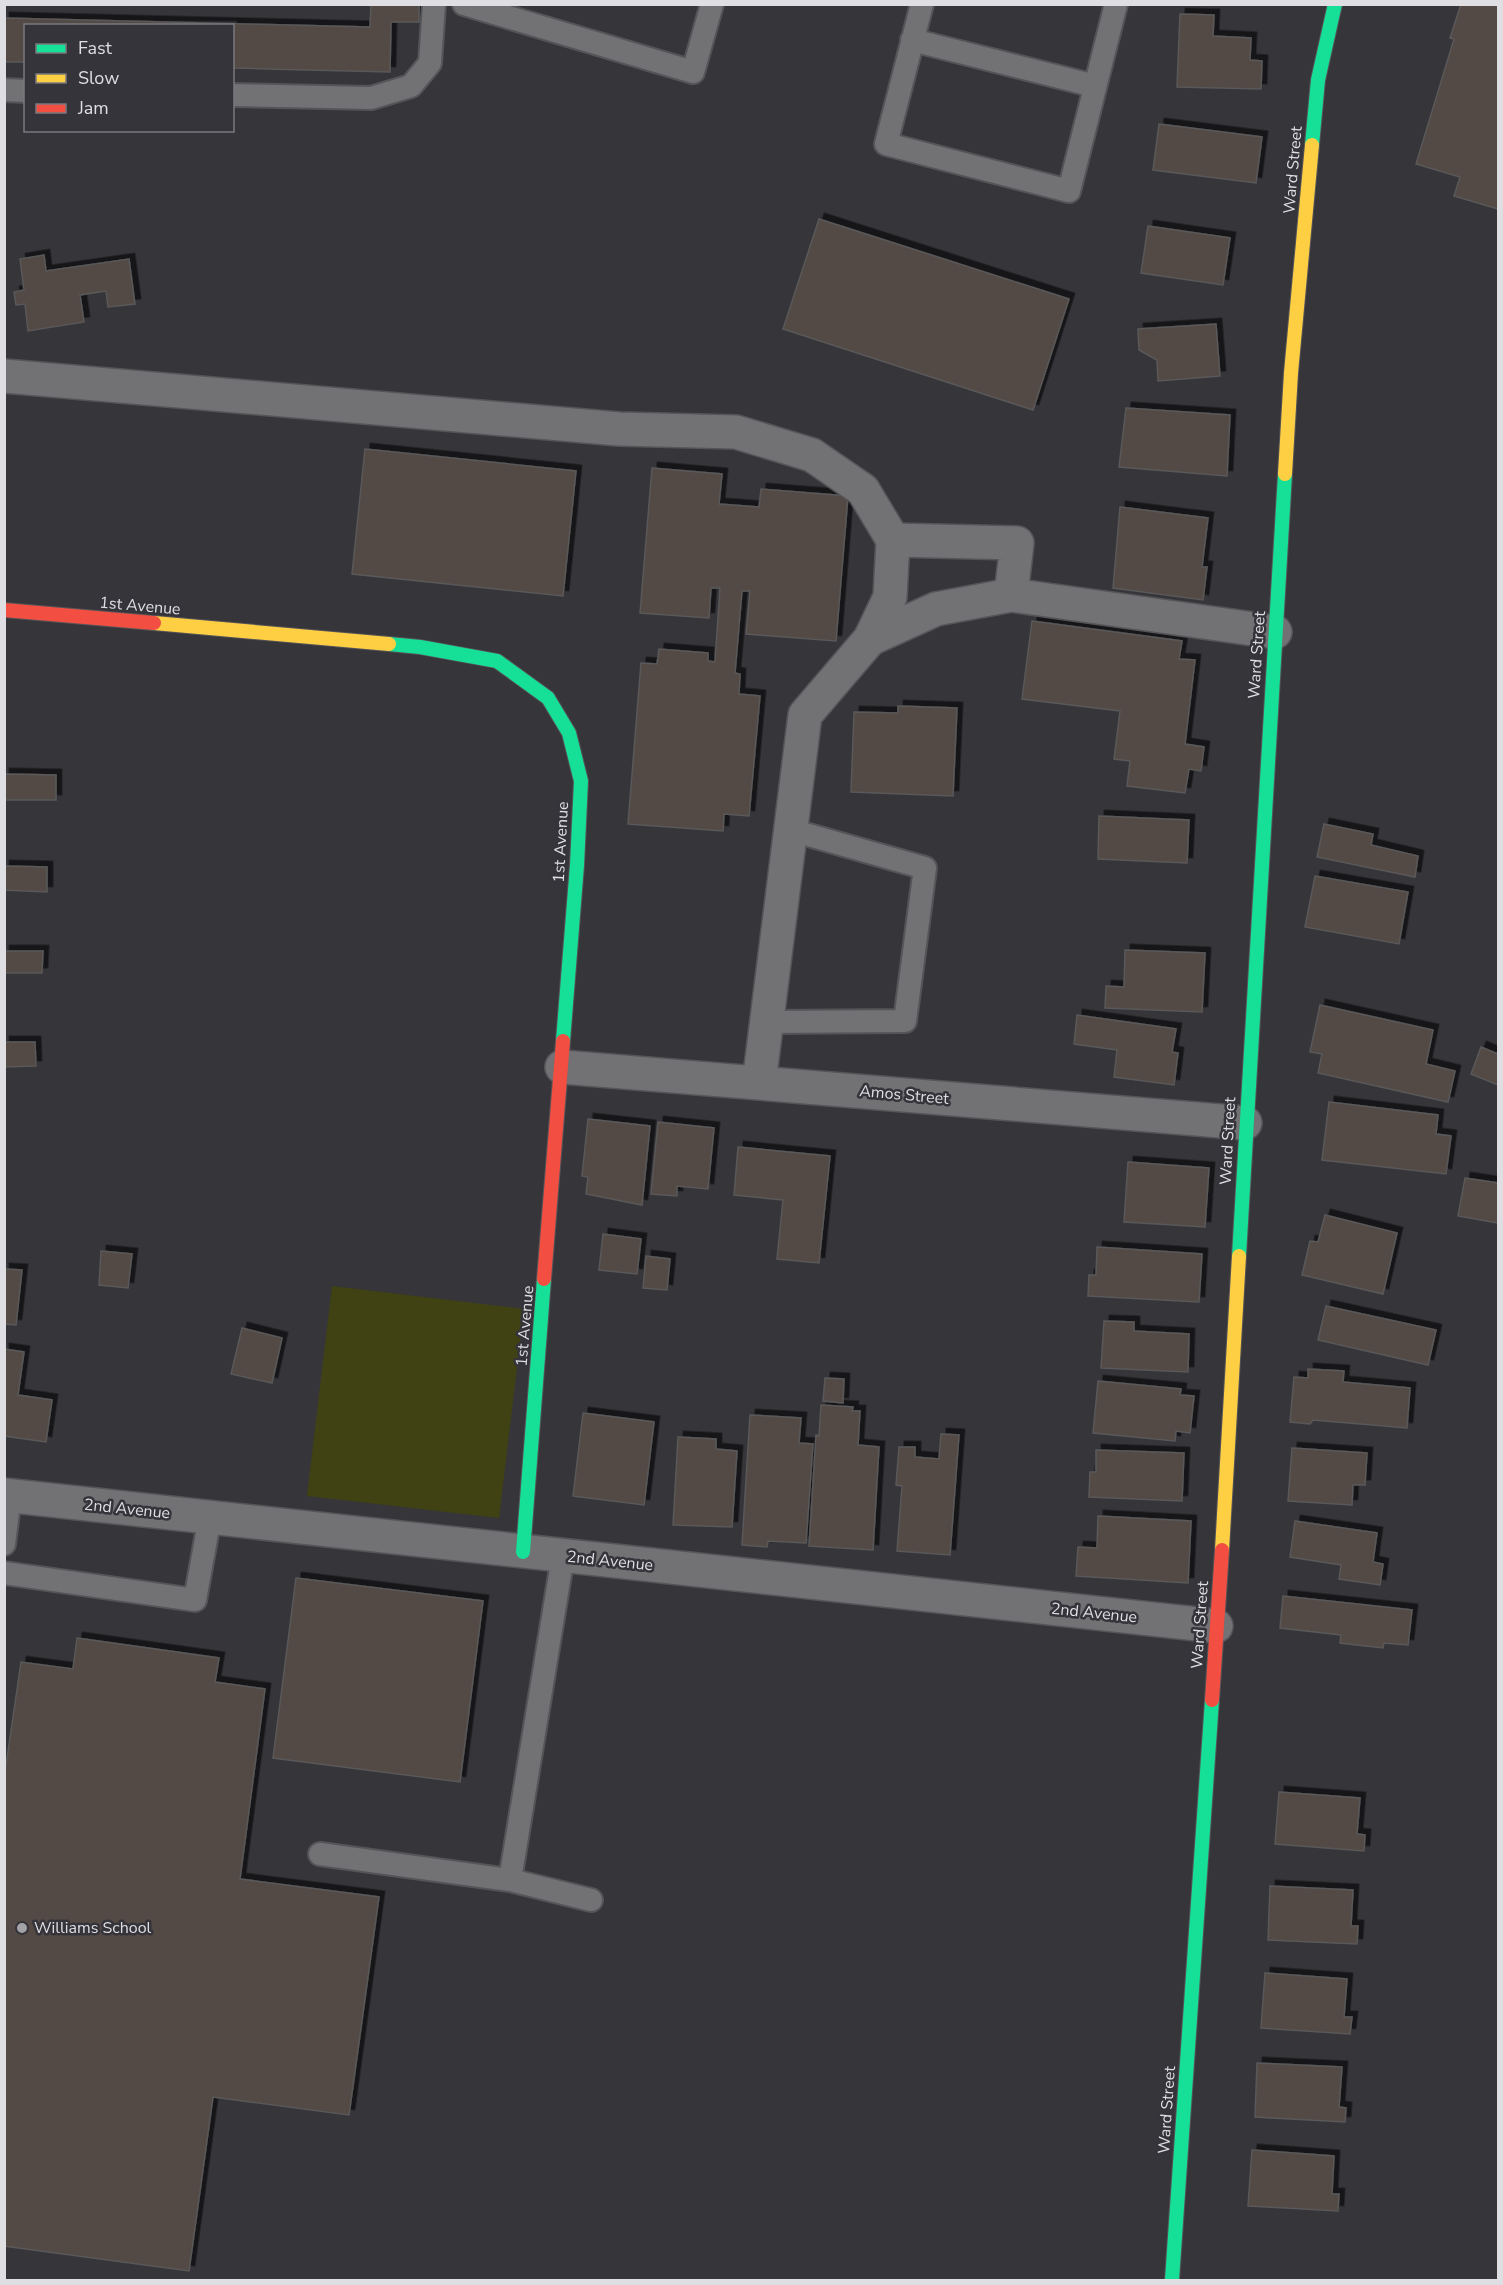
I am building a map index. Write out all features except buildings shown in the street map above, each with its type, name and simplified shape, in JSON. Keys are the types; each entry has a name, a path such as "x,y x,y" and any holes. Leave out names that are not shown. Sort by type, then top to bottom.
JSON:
{"street":[{"name":"Ward Street","path":"1172,2280 1230,1436 1245,1123 1291,373 1318,80 1335,4"},
{"path":"4,376 619,429 736,432 812,455 863,490 893,540 890,597 870,639 805,715 759,1083"},
{"path":"893,540 1017,543 1011,595"},
{"path":"870,639 936,609 1011,595 1275,632"},
{"name":"1st Avenue","path":"4,610 420,647 497,661 548,698 569,733 581,781 577,865 523,1552"},
{"name":"Amos Street","path":"562,1067 1245,1123"},
{"name":"2nd Avenue","path":"7,1496 1216,1626"}],"lane":[{"path":"234,95 371,98 411,86 430,63 434,4"},
{"path":"464,4 693,72 712,4"},
{"path":"921,4 886,144 1069,191 1116,4"},
{"path":"912,40 1095,86"},
{"path":"4,90 24,91"},
{"path":"767,1022 905,1021 925,868 791,830"},
{"path":"4,1544 7,1496"},
{"path":"4,1573 195,1600 210,1517"},
{"path":"510,1880 563,1556"},
{"path":"320,1854 510,1880 591,1900"}],"shaded area":[{"path":"332,1286 524,1309 499,1518 307,1496"}],"traffic: fast":[{"path":"1312,145 1318,80 1335,4"},
{"path":"1239,1256 1285,474"},
{"path":"389,644 420,647 497,661 548,698 569,733 581,781 577,865 563,1041"},
{"path":"523,1552 544,1279"},
{"path":"1172,2280 1212,1700"}],"traffic: slow":[{"path":"1285,474 1291,373 1312,145"},
{"path":"154,623 389,644"},
{"path":"1222,1550 1239,1256"}],"traffic: jam":[{"path":"4,610 154,623"},
{"path":"544,1279 563,1041"},
{"path":"1212,1700 1222,1550"}],"place":[{"name":"Williams School","path":"22,1928"}]}
